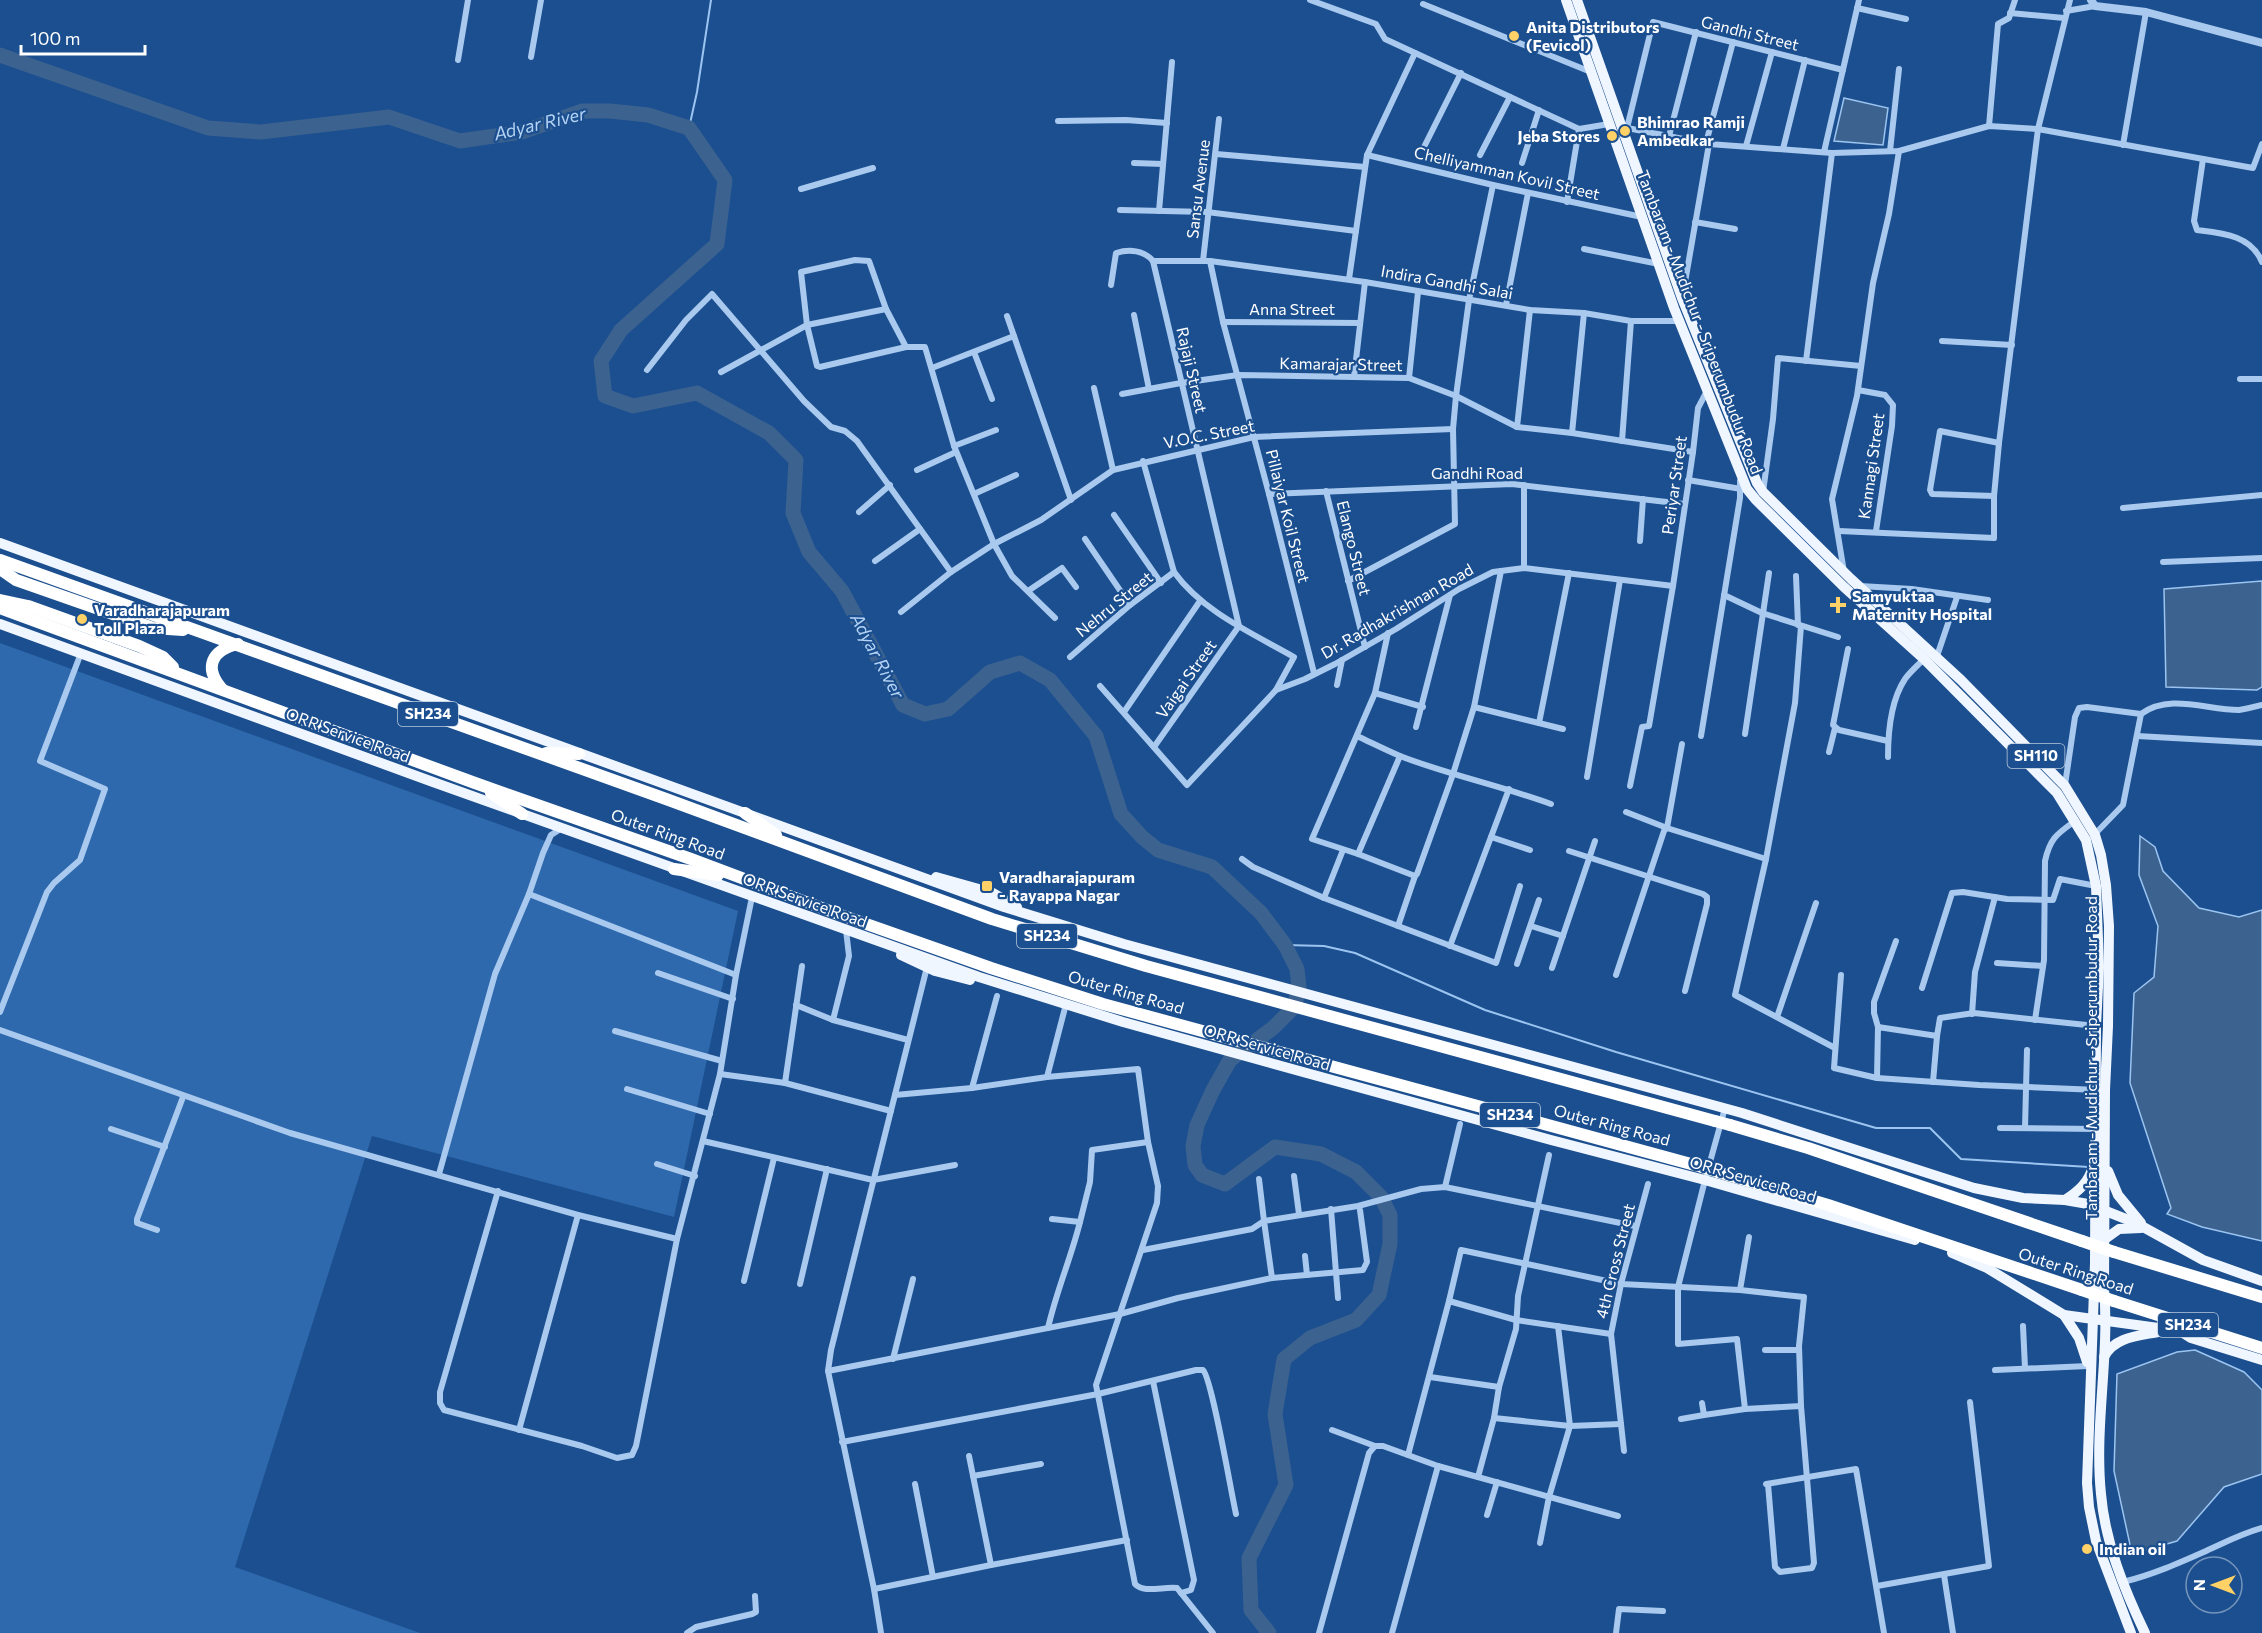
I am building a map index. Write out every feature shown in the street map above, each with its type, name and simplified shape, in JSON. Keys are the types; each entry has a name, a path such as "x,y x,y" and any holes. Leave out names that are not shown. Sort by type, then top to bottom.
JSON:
{"highway":[{"path":"0,555 175,616 202,632"},
{"name":"Outer Ring Road","path":"0,560 118,604 238,644 992,919 1096,951 1808,1148 2114,1252 2262,1297"},
{"path":"0,568 127,614 183,630"},
{"path":"0,568 45,601 117,627 145,643 173,667 191,678"},
{"path":"16,580 139,624 164,630"},
{"path":"0,602 45,601"},
{"path":"0,602 173,667"},
{"path":"17,603 157,654"},
{"name":"Outer Ring Road","path":"0,608 838,914 1070,994 1703,1174 1718,1172 1828,1205 2262,1348"},
{"path":"0,614 155,671 191,678"},
{"path":"117,627 202,632"},
{"path":"222,690 214,678 212,661 222,649 238,644"},
{"path":"533,752 579,754"},
{"path":"475,783 522,814"},
{"path":"745,813 791,845"},
{"path":"674,869 740,877"}],"main road":[{"name":"Tambaram - Mudichur - Sriperumbudur Road","path":"1566,0 1660,264 1712,387 1763,492 1844,572 1961,680 2065,786 2101,855 2109,926 2108,1026 2096,1129 2101,1158"},
{"name":"Tambaram - Mudichur - Sriperumbudur Road","path":"1578,0 1682,298 1685,320"},
{"path":"1610,124 1624,128"},
{"name":"Tambaram - Mudichur - Sriperumbudur Road","path":"1712,387 1740,472 1756,500 1844,587 1924,658 2057,793 2075,821 2090,837 2096,886 2099,967 2096,1026 2100,1090 2101,1209 2092,1318 2087,1483 2092,1526 2100,1554 2131,1633"},
{"path":"0,543 1027,914 1124,944 1725,1108 1974,1188 2022,1198 2066,1200 2101,1209 2148,1229 2203,1260 2262,1281"},
{"name":"ORR Service Road","path":"0,624 752,897 1003,984 1212,1047 1551,1140 1703,1174 1963,1256 2064,1315 2180,1331 2191,1338 2262,1360"},
{"path":"886,944 904,957 953,976 1003,984"},
{"path":"2066,1200 2088,1180 2101,1158"},
{"path":"2101,1158 2118,1195 2148,1229"},
{"name":"Tambaram - Mudichur - Sriperumbudur Road","path":"2101,1209 2105,1239 2104,1288 2107,1320 2101,1394 2101,1494 2106,1529 2123,1582 2145,1633"},
{"path":"2105,1239 2127,1227 2148,1229"},
{"path":"2064,1315 2079,1338 2088,1366 2089,1390"},
{"path":"2103,1359 2110,1347 2123,1339 2167,1330"}],"street":[{"path":"458,60 468,0"},
{"path":"531,57 541,0"},
{"path":"1311,0 1376,24 1385,39 1579,129 1610,124"},
{"path":"1806,361 1828,153 1859,0"},
{"path":"1989,126 1998,24 2009,18 2015,0"},
{"path":"1839,531 1994,538 1994,496 1999,443 2037,129 2070,0"},
{"path":"2010,13 2065,14 2093,3 2146,12 2262,43"},
{"path":"1423,4 1591,73"},
{"path":"1857,8 1906,19"},
{"path":"2123,144 2146,12"},
{"name":"Gandhi Street","path":"1624,128 1653,22 1843,70"},
{"path":"1669,136 1696,32"},
{"path":"1682,298 1708,143 1733,42"},
{"path":"1349,279 1367,155 1415,52"},
{"path":"1746,146 1772,52"},
{"path":"1783,149 1805,60"},
{"path":"1159,211 1173,62"},
{"path":"1890,151 1899,69"},
{"path":"1424,147 1461,74"},
{"path":"1480,155 1510,97"},
{"path":"1522,163 1539,110"},
{"name":"Sansu Avenue","path":"1207,261 1207,212 1219,119"},
{"path":"1058,121 1126,120 1167,123"},
{"path":"1624,128 1708,143 1828,153 1899,151 1989,126 2037,129 2253,168 2262,144"},
{"path":"1567,202 1579,129"},
{"path":"1844,572 1832,499 1857,390 1899,151"},
{"path":"1216,154 1365,167"},
{"name":"Chelliyamman Kovil Street","path":"1367,155 1567,202 1642,217"},
{"path":"2203,159 2195,227 2197,230 2238,237 2260,256 2262,262"},
{"path":"1134,163 1163,164"},
{"path":"801,189 873,168"},
{"path":"1348,581 1452,526 1455,518 1453,429 1456,396 1469,300 1493,185"},
{"path":"1506,305 1528,193"},
{"path":"1120,210 1207,212 1356,231"},
{"path":"1695,222 1735,229"},
{"path":"1584,249 1660,264"},
{"name":"Indira Gandhi Salai","path":"1111,285 1116,253 1141,252 1153,261 1207,261 1349,279 1530,310 1584,313 1631,321 1685,320"},
{"path":"906,347 886,309 869,261 855,260 801,272 807,325 820,367 906,347 925,347 955,449 994,544 1012,576 1055,618"},
{"name":"Rajaji Street","path":"1153,261 1239,626"},
{"name":"Pillaiyar Koil Street","path":"1207,261 1314,673"},
{"path":"1354,377 1365,282"},
{"path":"1408,378 1418,292"},
{"path":"647,370 686,320 712,294 804,401 831,427 845,431 857,441 951,572"},
{"path":"721,372 807,325 886,309"},
{"path":"1517,427 1530,310"},
{"path":"1572,433 1584,313"},
{"path":"1134,315 1149,389"},
{"path":"1007,316 1071,500"},
{"path":"1622,441 1631,321"},
{"name":"Anna Street","path":"1223,322 1360,323"},
{"path":"932,368 1014,336"},
{"path":"1942,341 2012,345"},
{"path":"974,352 992,399"},
{"path":"1763,492 1773,419 1778,358 1861,366"},
{"path":"2240,379 2262,379 2262,372"},
{"name":"Kamarajar Street","path":"1122,394 1238,375 1408,378 1456,396 1517,427 1693,452"},
{"name":"Periyar Street","path":"1630,786 1642,727 1649,726 1673,586 1698,408 1712,387"},
{"path":"1094,388 1113,470"},
{"name":"Kannagi Street","path":"1857,390 1885,395 1893,405 1892,426 1876,531"},
{"name":"V.O.C. Street","path":"901,612 951,572 994,544 1041,520 1113,470 1143,461 1254,437 1453,429"},
{"path":"917,470 996,430"},
{"path":"1994,496 1932,494 1930,490 1940,431 1999,443"},
{"path":"1100,686 1187,785 1276,690 1294,657 1200,601 1174,572 1143,461"},
{"path":"1701,736 1741,489 1740,472"},
{"path":"974,494 1016,475"},
{"path":"1688,480 1741,489"},
{"path":"859,512 890,485"},
{"name":"Gandhi Road","path":"1269,494 1453,485 1524,485 1684,504"},
{"path":"1524,485 1524,568"},
{"name":"Elango Street","path":"1326,491 1365,647"},
{"path":"2123,508 2262,495"},
{"path":"1640,541 1644,499"},
{"path":"1114,515 1161,583"},
{"path":"875,561 920,529"},
{"path":"1085,539 1130,605"},
{"path":"2163,562 2262,558"},
{"path":"1028,591 1062,568 1076,588"},
{"name":"Dr. Radhakrishnan Road","path":"1276,690 1305,679 1342,660 1493,572 1524,568 1673,586"},
{"path":"1398,926 1453,774 1474,707 1501,571"},
{"name":"Nehru Street","path":"1070,657 1130,605 1174,572"},
{"path":"1539,723 1569,573"},
{"path":"1745,734 1769,573"},
{"path":"1796,576 1799,626 1795,703 1766,859 1735,995 1835,1048"},
{"path":"1587,777 1620,580"},
{"path":"1859,586 1912,589 1988,600"},
{"path":"1416,727 1450,595"},
{"path":"1724,595 1762,613 1838,637"},
{"path":"1936,659 1957,597"},
{"path":"1124,712 1200,601"},
{"name":"Vaigai Street","path":"1154,747 1239,626"},
{"path":"1388,633 1375,693 1312,839 1415,876"},
{"path":"1829,752 1835,728 1833,716 1848,649"},
{"path":"0,1012 47,892 80,860 105,789 40,761 81,653"},
{"path":"1888,757 1894,704 1905,680 1924,658"},
{"path":"1337,685 1342,660"},
{"path":"1375,693 1423,706"},
{"path":"2090,837 2123,805 2141,714 2151,706 2178,703 2239,710 2262,705"},
{"path":"1474,707 1563,729"},
{"path":"2065,786 2075,717 2079,708 2141,714"},
{"path":"1835,728 1888,741"},
{"path":"1358,736 1400,756 1551,804"},
{"path":"2137,736 2262,743"},
{"path":"1616,975 1664,831 1667,828 1682,744"},
{"path":"1358,854 1400,756"},
{"path":"1450,946 1509,789"},
{"path":"1626,812 1667,828 1766,859"},
{"path":"2035,1020 2046,931 2045,861 2048,846 2056,835 2075,821"},
{"path":"439,1174 495,974 551,835 562,828"},
{"path":"1491,837 1530,850"},
{"path":"1552,968 1595,841"},
{"path":"1324,898 1343,850"},
{"path":"1569,851 1707,897 1685,991"},
{"path":"1242,859 1252,867 1324,898 1496,963 1520,886"},
{"path":"1922,988 1952,893 2053,900 2060,879 2096,886"},
{"path":"529,894 736,975"},
{"path":"498,1191 439,1397 444,1410 582,1446 617,1458 633,1455 677,1239 720,1074 736,975 752,897"},
{"path":"1972,1014 1975,972 1995,897"},
{"path":"1518,964 1539,900"},
{"path":"1777,1017 1816,903"},
{"path":"1531,926 1563,936"},
{"path":"833,1020 849,956 846,930"},
{"path":"1877,1078 1878,1027 1874,1002 1896,941"},
{"path":"1997,963 2043,966"},
{"path":"784,1083 802,966"},
{"path":"881,1633 874,1589 828,1371 831,1350 927,967"},
{"path":"658,973 733,999"},
{"path":"1841,975 1834,1068 1877,1078 2100,1090"},
{"path":"972,1088 997,996"},
{"path":"1047,1077 1066,1004"},
{"path":"796,1005 833,1020 908,1040"},
{"path":"1933,1082 1940,1018 1972,1014 2096,1026"},
{"path":"1878,1027 1937,1036"},
{"path":"0,1030 290,1133 578,1215 677,1239"},
{"path":"615,1031 722,1061"},
{"path":"2025,1128 2027,1050"},
{"path":"895,1095 1138,1069 1148,1142 1158,1186 1158,1203 1096,1385 1135,1584 1144,1589 1177,1588 1213,1633"},
{"path":"720,1074 784,1083 891,1111"},
{"path":"627,1089 710,1114"},
{"path":"157,1230 137,1222 137,1218 183,1096"},
{"path":"1725,1108 1703,1174 1678,1287 1677,1344 1737,1339 1745,1409"},
{"path":"1445,1187 1460,1124"},
{"path":"2000,1128 2096,1129"},
{"path":"111,1129 165,1147"},
{"path":"703,1141 873,1180 956,1165"},
{"path":"1048,1328 1056,1292 1075,1242 1090,1182 1092,1150 1148,1142"},
{"path":"1478,1477 1494,1418 1499,1387 1514,1336 1518,1296 1550,1155"},
{"path":"744,1281 774,1158"},
{"path":"657,1164 695,1176"},
{"path":"800,1284 827,1169"},
{"path":"1294,1176 1299,1214"},
{"path":"1259,1179 1272,1278"},
{"name":"4th Cross Street","path":"1624,1451 1611,1334 1635,1226 1648,1184"},
{"path":"1143,1250 1252,1229 1264,1221 1331,1209 1362,1207 1400,1195 1445,1187 1635,1226"},
{"path":"828,1371 1120,1314 1178,1298 1272,1278 1363,1270 1366,1265 1362,1207"},
{"path":"1331,1209 1338,1298"},
{"path":"519,1430 578,1215"},
{"path":"1052,1219 1080,1222"},
{"path":"1740,1290 1749,1237"},
{"path":"1408,1455 1461,1250 1621,1284 1740,1290 1804,1297 1799,1350 1801,1406 1806,1477 1814,1563 1812,1568 1780,1572 1775,1567 1767,1484 1806,1477 1856,1469 1884,1633"},
{"path":"1305,1256 1307,1275"},
{"path":"893,1359 914,1279"},
{"path":"1449,1300 1516,1320 1611,1334"},
{"path":"1540,1543 1549,1497 1570,1426 1558,1326"},
{"path":"2024,1326 2025,1368"},
{"path":"1765,1350 1799,1350"},
{"path":"1995,1370 2088,1366"},
{"path":"842,1442 1098,1394 1203,1370 1207,1374 1236,1514"},
{"path":"1430,1377 1499,1387"},
{"path":"1153,1381 1194,1580 1191,1590 1181,1593"},
{"path":"1877,1586 1989,1566 1970,1402"},
{"path":"1702,1403 1704,1415"},
{"path":"1681,1419 1745,1409 1801,1406"},
{"path":"1494,1418 1570,1426 1621,1424"},
{"path":"1332,1430 1438,1466 1618,1516"},
{"path":"1319,1633 1369,1453 1375,1446"},
{"path":"969,1456 991,1565"},
{"path":"973,1476 1041,1464"},
{"path":"1392,1633 1438,1466"},
{"path":"1487,1515 1497,1482"},
{"path":"915,1484 933,1577"},
{"path":"2123,1582 2145,1576 2241,1534 2262,1528"},
{"path":"874,1589 1127,1540"},
{"path":"1944,1575 1953,1633"},
{"path":"687,1633 696,1627 756,1612 754,1596"},
{"path":"1616,1633 1618,1608 1664,1611"}],"shaded area":[{"path":"1844,98 1888,108 1883,145 1834,141"},
{"path":"2262,581 2262,687 2257,690 2166,687 2164,589"},
{"path":"0,643 738,911 674,1217 372,1136 235,1567 420,1633 0,1633"},
{"path":"2140,836 2155,847 2163,871 2199,908 2239,917 2262,910 2262,1241 2202,1227 2167,1214 2171,1208 2130,1083 2134,993 2154,977 2158,926 2139,875"},
{"path":"2195,1350 2244,1372 2262,1390 2262,1474 2224,1487 2177,1541 2132,1554 2114,1471 2117,1374 2177,1352"}],"waterway":[{"path":"689,128 711,0"},
{"name":"Adyar River","path":"0,55 208,128 261,132 389,117 460,141 522,132 582,111 648,115 689,128 725,180 717,244 621,330 601,361 605,396 633,406 697,393 769,433 796,460 793,513 809,552 842,591 903,705 925,714 948,709 990,672 1020,663 1050,680 1096,736 1121,814 1142,837 1158,850 1212,867 1261,913 1285,945 1297,969 1299,987 1291,1010 1273,1028 1230,1060 1213,1090 1197,1125 1193,1146 1195,1165 1202,1175 1225,1184 1275,1147 1321,1154 1356,1172 1381,1197 1390,1215 1390,1244 1379,1295 1356,1320 1310,1338 1284,1359 1275,1414 1286,1485 1249,1558 1251,1610 1269,1633"},
{"path":"1285,945 1324,946 1355,953 1485,1010 1616,1052 1876,1128 1930,1128 1961,1159 2089,1167"}],"place":[{"name":"Anita Distributors (Fevicol)","path":"1514,36"},
{"name":"Bhimrao Ramji Ambedkar","path":"1625,131"},
{"name":"Jeba Stores","path":"1612,136"},
{"name":"Samyuktaa Maternity Hospital","path":"1838,605"},
{"name":"Varadharajapuram Toll Plaza","path":"82,619"},
{"name":"Varadharajapuram - Rayappa Nagar","path":"987,886"},
{"name":"Indian oil","path":"2087,1549"}]}
